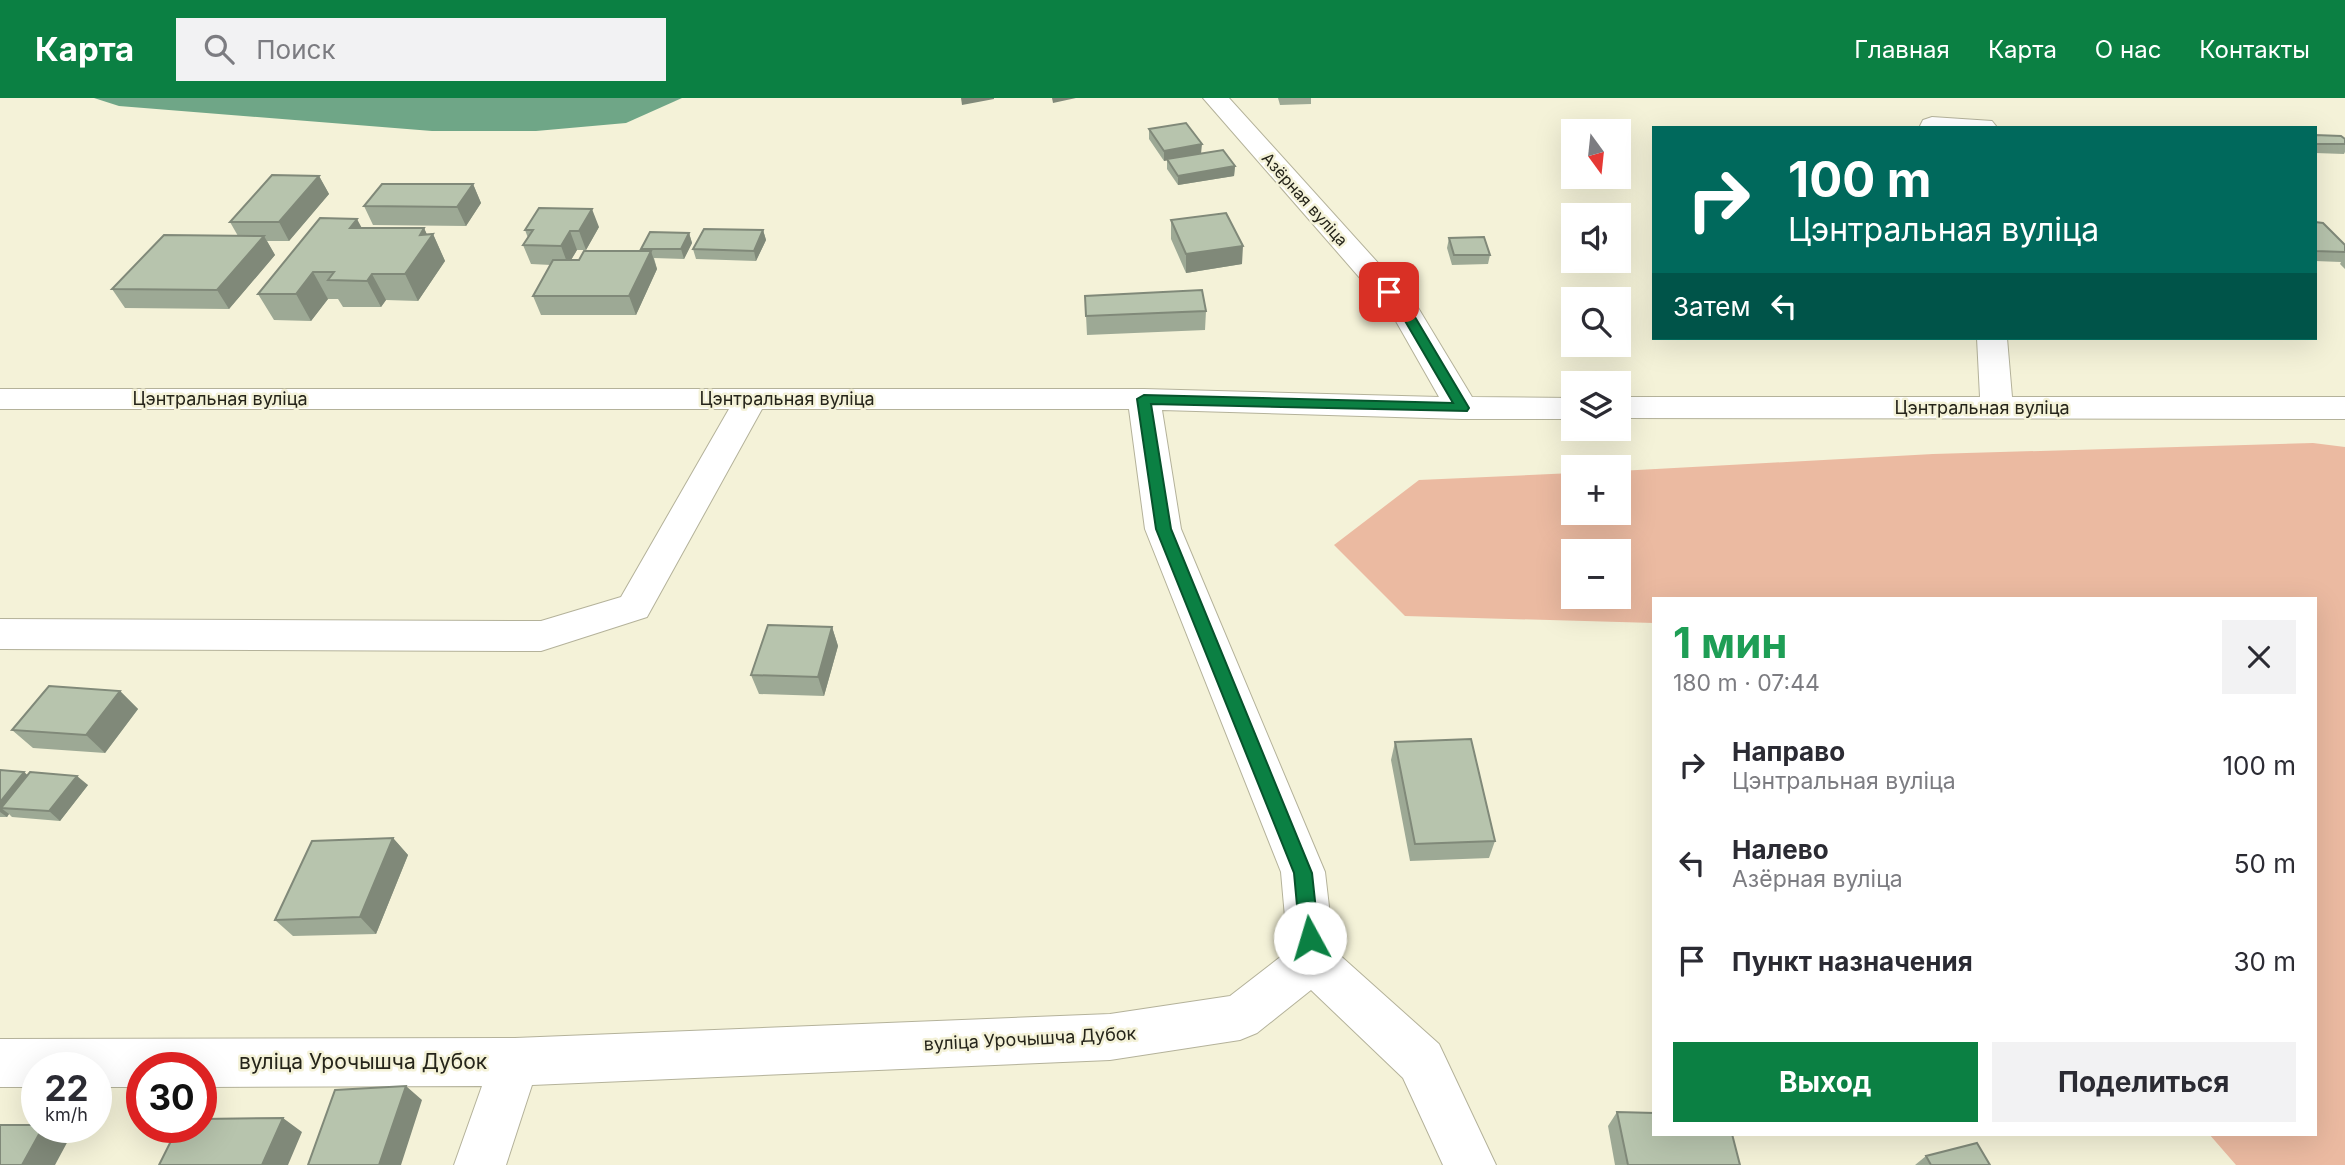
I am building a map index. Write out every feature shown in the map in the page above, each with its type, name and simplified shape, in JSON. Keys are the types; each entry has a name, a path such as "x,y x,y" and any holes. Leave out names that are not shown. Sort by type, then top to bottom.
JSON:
{"street":[{"name":"Азёрная вуліца","path":"1215,98 1406,312 1462,408"},
{"path":"1932,126 1983,126"},
{"path":"1992,340 1997,408"},
{"name":"Цэнтральная вуліца","path":"0,399 1144,399 1462,408 1561,408"},
{"path":"0,634 541,636 634,607 751,399"},
{"path":"1144,399 1163,529 1303,873 1312,960 1421,1061 1470,1165"},
{"name":"Цэнтральная вуліца","path":"1631,408 2345,408"},
{"name":"вуліца Урочышча Дубок","path":"0,1063 515,1062 1110,1037 1240,1017 1312,960"},
{"name":"вуліца Урочышча Дубок","path":"480,1165 515,1062"}],"shaded area":[{"path":"94,98 682,98 626,123 536,131 432,131 119,106"},
{"path":"2313,443 2345,447 2345,1165 2236,1165 2211,1136 2317,1136 2317,597 1652,597 1652,623 1405,616 1334,545 1419,480 1561,474 1561,525 1631,525 1631,470 1933,454"}],"building":[{"path":"1186,123 1202,144 1164,151 1149,129"},
{"path":"2317,135 2341,136 2345,139 2345,144 2317,144"},
{"path":"1223,150 1235,166 1178,176 1167,159"},
{"path":"272,175 319,176 279,222 230,222"},
{"path":"382,184 473,184 457,207 364,206"},
{"path":"539,208 592,209 579,231 570,231 561,246 523,245 533,230 525,230"},
{"path":"1226,213 1243,246 1186,254 1171,220"},
{"path":"320,218 357,219 350,228 424,228 420,235 433,234 405,274 372,274 367,281 328,280 334,272 313,272 296,294 258,294"},
{"path":"2317,222 2323,223 2345,245 2345,252 2317,251"},
{"path":"704,229 763,230 754,251 693,249"},
{"path":"650,232 689,233 681,249 641,249"},
{"path":"164,235 264,236 217,290 112,289"},
{"path":"1484,237 1490,255 1454,255 1449,238"},
{"path":"584,251 651,251 629,296 533,296 553,260 579,260"},
{"path":"1202,290 1206,311 1086,316 1085,296"},
{"path":"768,625 832,627 818,677 751,675"},
{"path":"49,686 120,691 86,735 12,730"},
{"path":"1471,739 1495,841 1415,844 1395,742"},
{"path":"0,770 24,772 0,802"},
{"path":"30,772 77,776 49,811 1,808"},
{"path":"393,838 360,917 275,920 312,841"},
{"path":"406,1086 379,1165 308,1165 335,1090"},
{"path":"1617,1112 1652,1113 1652,1136 1733,1136 1740,1165 1628,1165"},
{"path":"283,1118 262,1165 159,1165 170,1143 217,1143 217,1119"},
{"path":"0,1125 21,1125 21,1143 34,1143 22,1165 0,1165"},
{"path":"1977,1143 1990,1165 1931,1165 1926,1156"}],"route":[{"path":"1310,938 1303,873 1163,529 1144,399 1462,408 1406,312 1389,292"}]}
